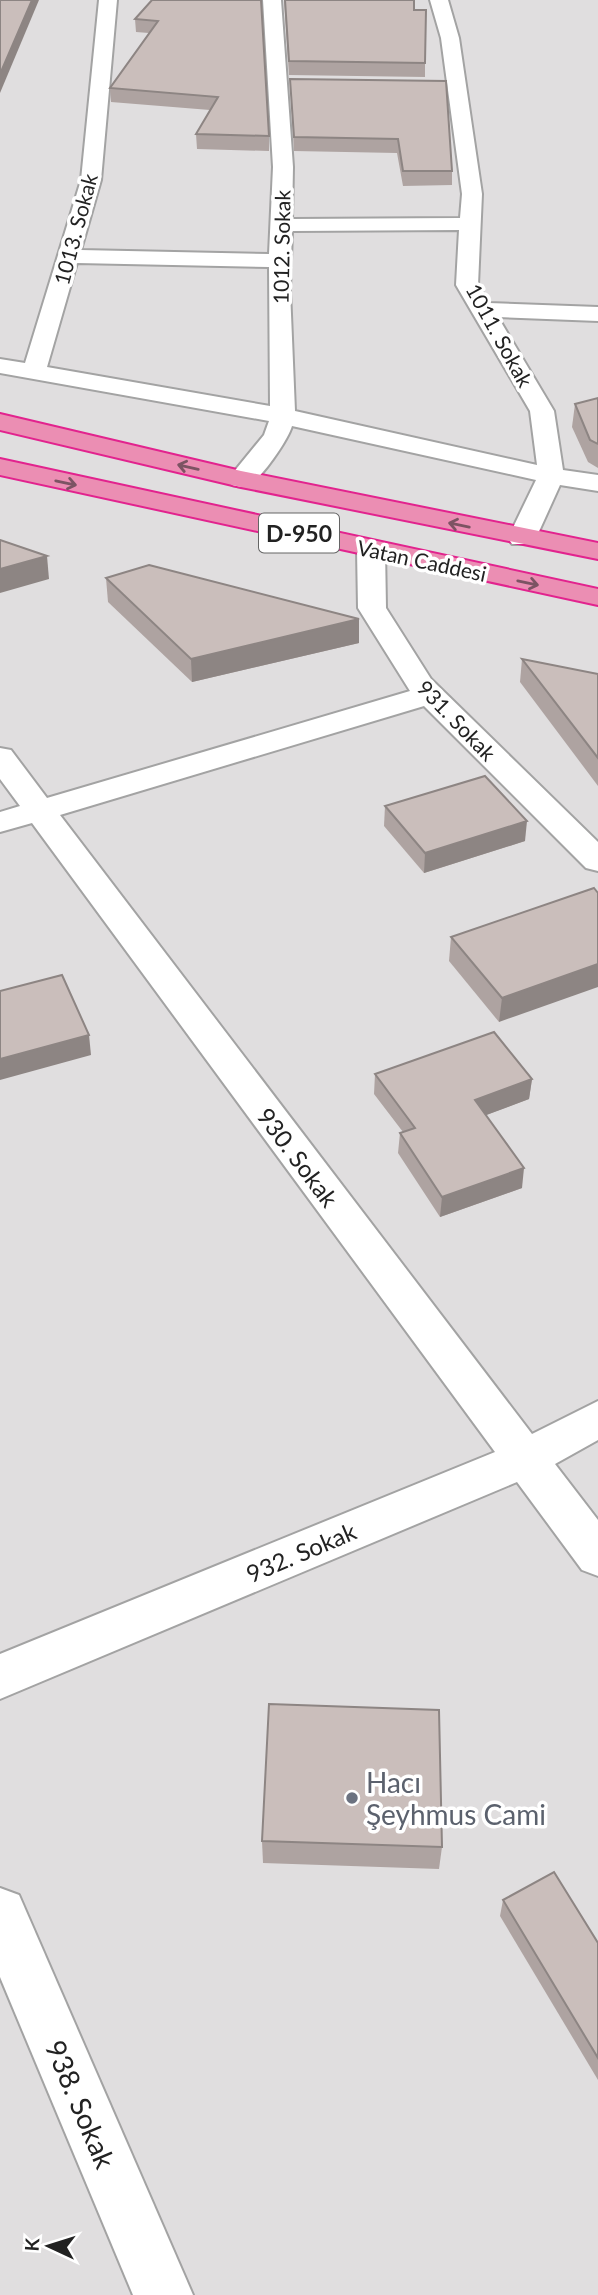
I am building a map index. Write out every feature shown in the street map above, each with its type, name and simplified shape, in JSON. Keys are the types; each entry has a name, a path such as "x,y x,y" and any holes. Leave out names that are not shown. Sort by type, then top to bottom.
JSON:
{"highway":[{"name":"Vatan Caddesi","path":"0,422 241,480 598,551"},
{"name":"Vatan Caddesi","path":"0,467 598,597"}],"street":[{"name":"1013. Sokak","path":"34,372 91,180 108,0"},
{"name":"1012. Sokak","path":"241,480 276,437 283,416 280,261 286,84 272,0"},
{"name":"1011. Sokak","path":"439,0 450,38 451,85 472,194 472,224 467,246 467,285 542,411 551,476"},
{"path":"281,225 472,224"},
{"path":"68,256 280,261"},
{"path":"483,310 598,314"},
{"path":"0,366 283,416 551,476 598,483"},
{"path":"522,538 551,476"},
{"name":"931. Sokak","path":"372,549 372,608 419,684 598,861"},
{"path":"0,822 430,695"},
{"name":"930. Sokak","path":"0,757 598,1556"},
{"name":"932. Sokak","path":"0,1677 524,1459 598,1419"},
{"name":"938. Sokak","path":"0,1914 163,2295"}],"shaded area":[{"path":"0,0 598,0 598,2295 0,2295"}],"building":[{"path":"0,0 32,0 0,74"},
{"path":"152,0 261,0 269,136 196,134 218,97 110,88 158,21 135,19"},
{"path":"285,0 414,0 414,10 426,10 425,63 289,61"},
{"path":"290,79 446,81 452,171 403,171 398,139 294,137"},
{"path":"598,398 598,444 590,440 575,404"},
{"path":"0,540 47,556 0,569"},
{"path":"149,565 359,619 191,659 106,578"},
{"path":"522,659 598,674 598,758"},
{"path":"485,776 527,821 425,853 385,806"},
{"path":"594,888 598,893 598,964 502,998 451,937"},
{"path":"62,975 89,1035 0,1059 0,991"},
{"path":"494,1032 532,1079 475,1100 524,1168 442,1197 400,1133 415,1128 375,1074"},
{"name":"Hacı Şeyhmus Cami","path":"269,1704 439,1710 442,1847 262,1841"},
{"path":"554,1872 598,1943 598,2058 503,1900"}],"place":[{"name":"Hacı Şeyhmus Cami","path":"352,1798"}]}
